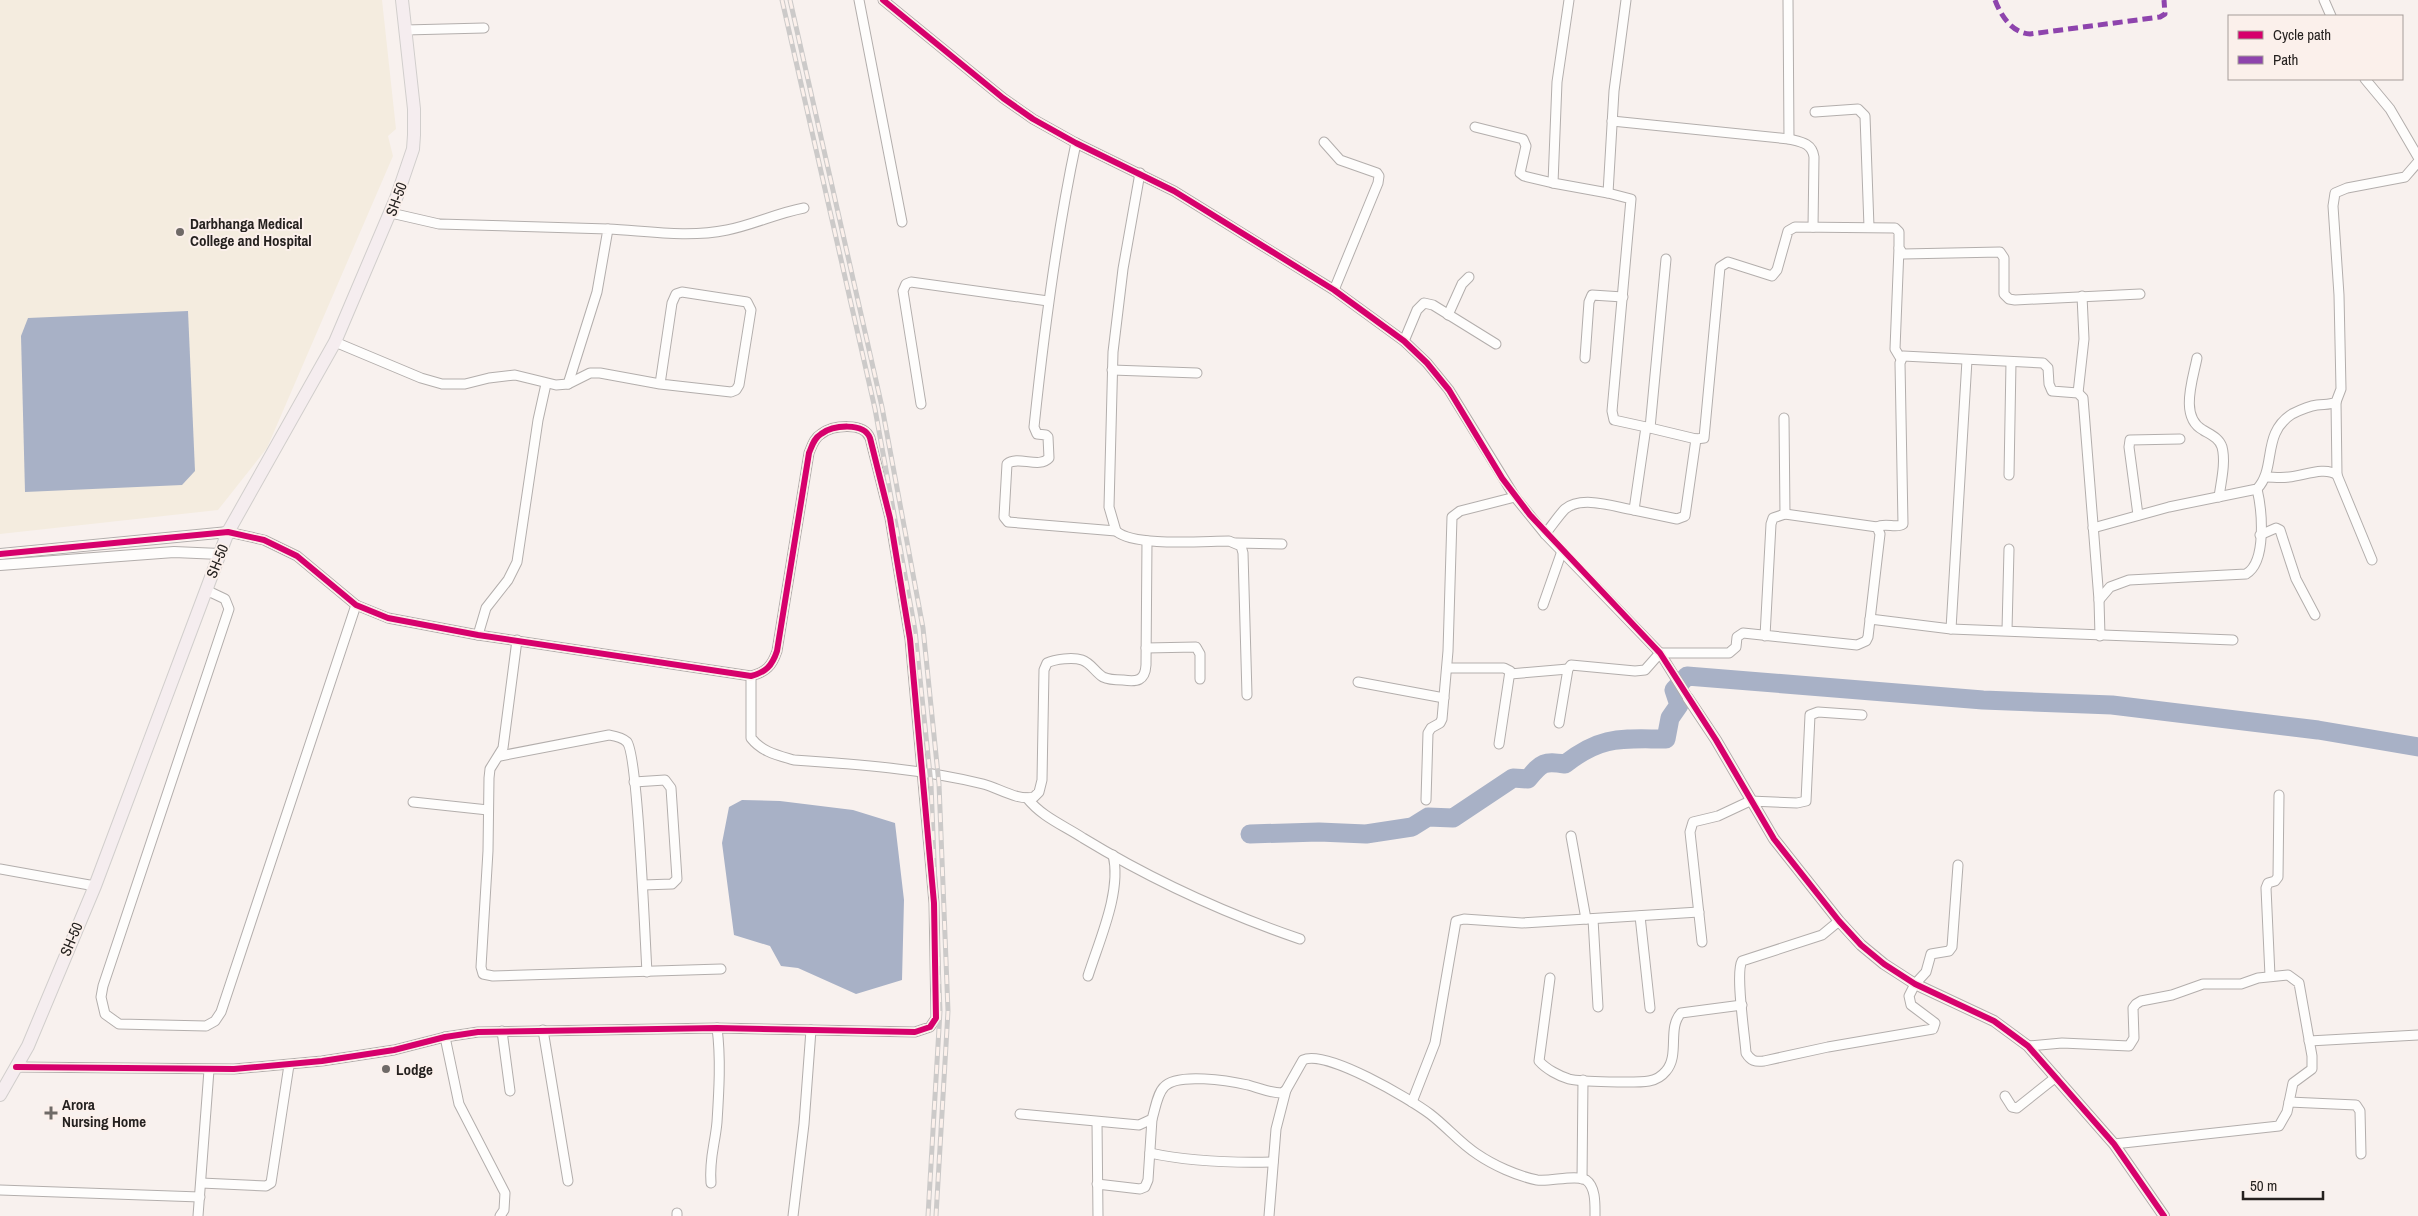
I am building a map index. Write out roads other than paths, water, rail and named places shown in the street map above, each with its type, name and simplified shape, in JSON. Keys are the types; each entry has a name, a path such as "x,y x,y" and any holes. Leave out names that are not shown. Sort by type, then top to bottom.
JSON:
{"main road":[{"name":"SH-50","path":"0,1095 28,1046 95,886 228,532 335,342 391,213 413,149 414,135 402,0"}],"street":[{"path":"859,0 902,222"},
{"path":"883,0 1003,98 1033,119 1076,143 1174,191 1334,290 1404,341 1426,362 1449,390 1515,497 1545,534 1660,653 1716,740 1774,839 1839,921 1861,945 1884,964 1915,984 1994,1021 2028,1046 2114,1144 2164,1216"},
{"path":"1553,183 1556,82 1569,0"},
{"path":"1608,192 1612,122 1626,0"},
{"path":"1788,0 1789,138"},
{"path":"2324,0 2331,15"},
{"path":"405,30 484,28"},
{"path":"2366,80 2390,109 2418,157"},
{"path":"1815,112 1858,110 1865,116 1869,227"},
{"path":"1612,122 1789,138 1808,144 1813,152 1813,227"},
{"path":"1475,127 1523,138 1526,146 1520,173 1524,176 1608,192 1629,198 1632,202 1613,416 1614,420 1619,422 1648,427 1696,440 1704,438 1706,434 1712,342 1720,267 1728,262 1772,276 1777,270 1788,231 1795,227 1869,227 1897,230 1899,248 1895,349 1901,359 1903,524 1900,526 1883,524 1877,527 1785,514 1773,518 1771,524 1765,636"},
{"path":"1324,142 1340,160 1377,173 1379,176 1378,183 1334,290"},
{"path":"1076,143 1061,214 1048,301 1034,427 1037,434 1046,435 1048,438 1049,458 1042,462 1012,461 1007,464 1005,521 1116,530 1127,537 1148,541 1282,544"},
{"path":"2372,560 2336,475 2336,402 2341,389 2339,295 2333,206 2335,192 2405,177 2418,162"},
{"path":"1116,530 1109,507 1108,490 1112,370 1123,269 1140,174"},
{"path":"391,213 439,224 703,234 728,230 772,215 804,208"},
{"path":"568,384 597,292 608,230"},
{"path":"1899,248 1903,254 2000,252 2004,258 2004,294 2009,299 2140,294"},
{"path":"1634,510 1648,427 1666,260"},
{"path":"1448,315 1462,284 1469,277"},
{"path":"921,404 903,291 906,284 911,282 1048,301"},
{"path":"335,342 421,378 442,384 465,384 490,378 515,376 546,384 568,384 590,373 600,373 660,384 724,392 736,390 751,310 747,302 682,292 676,294 672,302 660,384"},
{"path":"1585,358 1589,302 1592,294 1623,297"},
{"path":"2078,393 2084,339 2082,296"},
{"path":"1404,341 1417,310 1424,303 1433,305 1496,344"},
{"path":"1901,359 1910,355 1967,360 2043,363 2048,368 2048,384 2052,391 2078,393 2083,398 2094,528 2100,636"},
{"path":"2197,358 2190,398 2191,412 2196,425 2216,438 2223,449 2219,497"},
{"path":"1951,629 1967,360"},
{"path":"2009,475 2011,362"},
{"path":"1112,370 1197,373"},
{"path":"478,635 486,608 508,580 517,562 538,420 546,384"},
{"path":"2099,600 2110,587 2129,580 2246,574 2255,566 2258,560 2261,508 2257,489 2265,476 2271,441 2285,420 2304,408 2336,402"},
{"path":"1784,418 1785,514"},
{"path":"0,554 228,532 264,540 297,556 356,605 388,618 478,635 751,676 768,669 777,652 809,454 813,442 820,434 829,429 860,427 870,438 890,518 910,639 934,903 936,1018 930,1026 915,1032 717,1028 502,1031 445,1037 394,1050 289,1065 209,1070 16,1067"},
{"path":"2138,515 2129,448 2130,440 2180,439"},
{"path":"1545,534 1564,510 1580,503 1634,510 1677,519 1685,516 1696,440"},
{"path":"2265,476 2286,478 2325,471 2336,475"},
{"path":"2094,528 2138,515 2257,489"},
{"path":"1426,800 1428,733 1431,728 1440,723 1447,668 1452,517 1460,511 1515,497"},
{"path":"1510,674 1568,668 1571,665 1578,664 1635,671 1645,670 1660,653 1729,653 1736,647 1739,634 1857,645 1866,641 1868,637 1880,534 1877,527"},
{"path":"2260,535 2276,528 2280,530 2296,579 2315,616"},
{"path":"751,676 751,738 762,748 794,760 923,773 983,784 1027,798 1034,797 1041,786 1044,670 1047,663 1079,659 1110,679 1140,681 1146,671 1148,541"},
{"path":"1236,542 1241,546 1243,553 1247,695"},
{"path":"2007,630 2009,548"},
{"path":"1543,606 1562,551"},
{"path":"0,565 174,552 220,554"},
{"path":"206,590 225,598 228,609 103,986 101,996 105,1014 119,1024 206,1026 215,1021 221,1012 356,605"},
{"path":"1870,619 1951,629 2233,640"},
{"path":"517,640 503,748 500,756 490,769 487,884 481,967 483,974 493,976 721,969"},
{"path":"1146,648 1196,647 1200,654 1200,679"},
{"path":"1447,668 1504,668 1510,671 1499,744"},
{"path":"1559,723 1568,668"},
{"path":"1358,682 1444,698"},
{"path":"1702,942 1691,826 1697,820 1718,816 1750,801 1797,803 1806,800 1810,716 1818,712 1862,715"},
{"path":"500,756 609,735 619,737 627,742 631,750 643,885 647,972"},
{"path":"634,782 665,780 671,788 677,879 672,884 643,885"},
{"path":"2270,976 2266,888 2268,882 2277,880 2279,873 2279,794"},
{"path":"1027,798 1044,816 1113,855 1205,903 1300,939"},
{"path":"413,802 488,810"},
{"path":"1571,836 1589,919 1598,1007"},
{"path":"1088,976 1114,892 1116,868 1113,855"},
{"path":"1839,921 1822,936 1742,961 1739,970 1746,1053 1750,1059 1755,1062 1764,1061 1828,1047 1930,1030 1935,1026 1933,1020 1909,1002 1909,996 1915,984 1926,972 1931,954 1949,951 1952,946 1958,865"},
{"path":"0,869 95,886"},
{"path":"1412,1102 1434,1043 1456,921 1464,919 1501,923 1699,912"},
{"path":"1640,916 1650,1008"},
{"path":"2028,1046 2062,1043 2130,1046 2134,1038 2133,1008 2141,1001 2183,992 2203,984 2241,984 2270,976 2288,975 2299,983 2312,1069 2293,1083 2284,1121 2279,1126 2114,1144"},
{"path":"1550,978 1540,1061 1563,1077 1583,1080 1639,1082 1660,1077 1667,1070 1672,1060 1676,1022 1681,1013 1742,1005"},
{"path":"711,1183 710,1158 718,1098 717,1028"},
{"path":"543,1030 568,1181"},
{"path":"792,1216 804,1124 811,1030"},
{"path":"502,1031 510,1091"},
{"path":"2309,1041 2418,1035"},
{"path":"445,1037 458,1104 505,1194 504,1210 500,1216"},
{"path":"1269,1216 1276,1129 1286,1090 1299,1064 1309,1057 1315,1057 1377,1081 1412,1102 1431,1115 1478,1156 1518,1174 1551,1181 1582,1179 1591,1186 1595,1199 1595,1216"},
{"path":"201,1183 266,1186 271,1183 289,1065"},
{"path":"198,1216 209,1070"},
{"path":"2005,1096 2012,1107 2017,1108 2056,1077"},
{"path":"1097,1184 1140,1189 1145,1187 1148,1180 1152,1120 1161,1091 1167,1084 1193,1079 1230,1082 1276,1093 1286,1090"},
{"path":"1582,1179 1583,1080"},
{"path":"2289,1102 2356,1105 2360,1111 2361,1154"},
{"path":"1020,1114 1139,1125 1152,1120"},
{"path":"1097,1122 1098,1216"},
{"path":"1150,1154 1214,1162 1272,1162"},
{"path":"0,1190 200,1197"}],"water":[{"path":"188,311 195,471 182,485 25,492 21,336 28,318"},
{"path":"742,800 780,801 853,810 895,823 904,900 902,980 856,994 798,968 781,966 770,946 734,935 722,843 729,807"}],"waterway":[{"path":"1250,834 1319,832 1366,834 1412,827 1428,817 1453,818 1513,778 1528,779 1544,764 1565,764 1601,743 1624,739 1666,739 1670,718 1679,705 1674,690 1687,676 1983,700 2112,705 2318,730 2418,747"}],"railway":[{"path":"782,0 875,409 915,630 931,784 940,1011 928,1216"},
{"path":"790,0 882,407 923,628 939,784 948,1011 936,1216"}],"place":[{"name":"Darbhanga Medical College and Hospital","path":"180,232"},
{"name":"Lodge","path":"386,1069"},
{"name":"Arora Nursing Home","path":"51,1113"}]}
